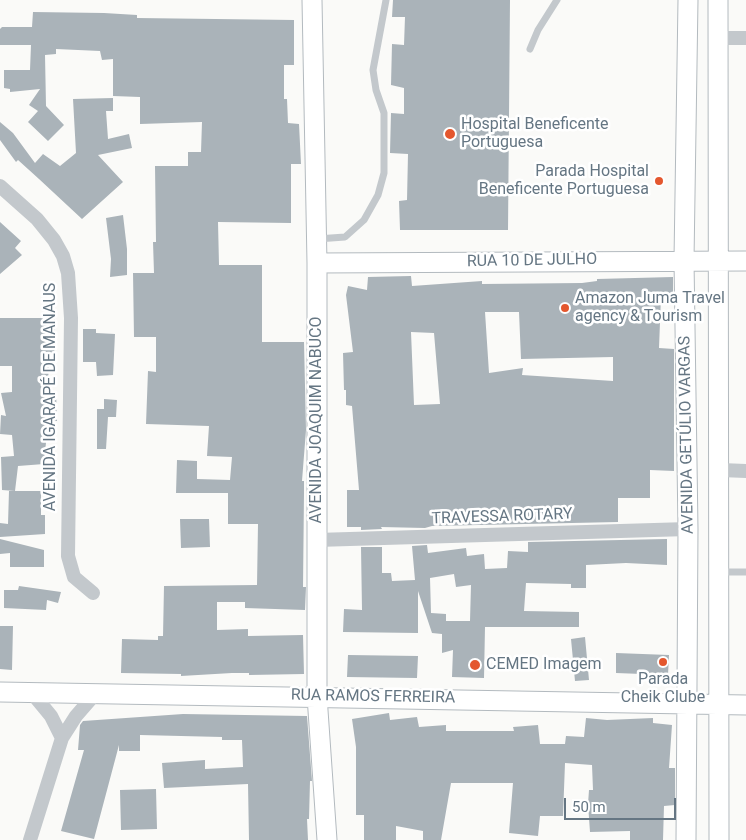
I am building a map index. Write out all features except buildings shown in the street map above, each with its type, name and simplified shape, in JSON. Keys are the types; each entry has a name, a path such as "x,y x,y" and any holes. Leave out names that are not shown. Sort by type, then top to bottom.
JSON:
{"main road":[{"name":"AVENIDA JOAQUIM NABUCO","path":"312,0 317,239 317,696 327,840"},
{"name":"AVENIDA GETÚLIO VARGAS","path":"686,840 688,529 684,260 688,0"},
{"name":"AVENIDA GETÚLIO VARGAS","path":"718,0 717,260 721,470 719,840"},
{"name":"RUA 10 DE JULHO","path":"317,263 746,261"},
{"name":"RUA RAMOS FERREIRA","path":"0,692 317,696 746,705"}],"street":[{"path":"718,38 746,38"},
{"name":"AVENIDA IGARAPÉ DE MANAUS","path":"0,186 37,219 54,240 63,256 68,274 71,318 68,556 74,577 93,593"},
{"path":"721,470 746,471"},
{"name":"TRAVESSA ROTARY","path":"316,540 688,529"},
{"path":"32,693 51,716 62,738"},
{"path":"30,840 62,738 76,716 96,693"}],"lane":[{"path":"317,239 345,236 364,220 378,195 384,173 384,113 376,90 373,70 386,0"},
{"path":"530,49 538,30 557,0"},
{"path":"721,572 746,572"}],"place":[{"name":"Hospital Beneficente Portuguesa","path":"450,134"},
{"name":"Parada Hospital Beneficente Portuguesa","path":"659,181"},
{"name":"Amazon Juma Travel agency & Tourism","path":"565,308"},
{"name":"Parada Cheik Clube","path":"663,662"},
{"name":"CEMED Imagem","path":"475,665"}]}
